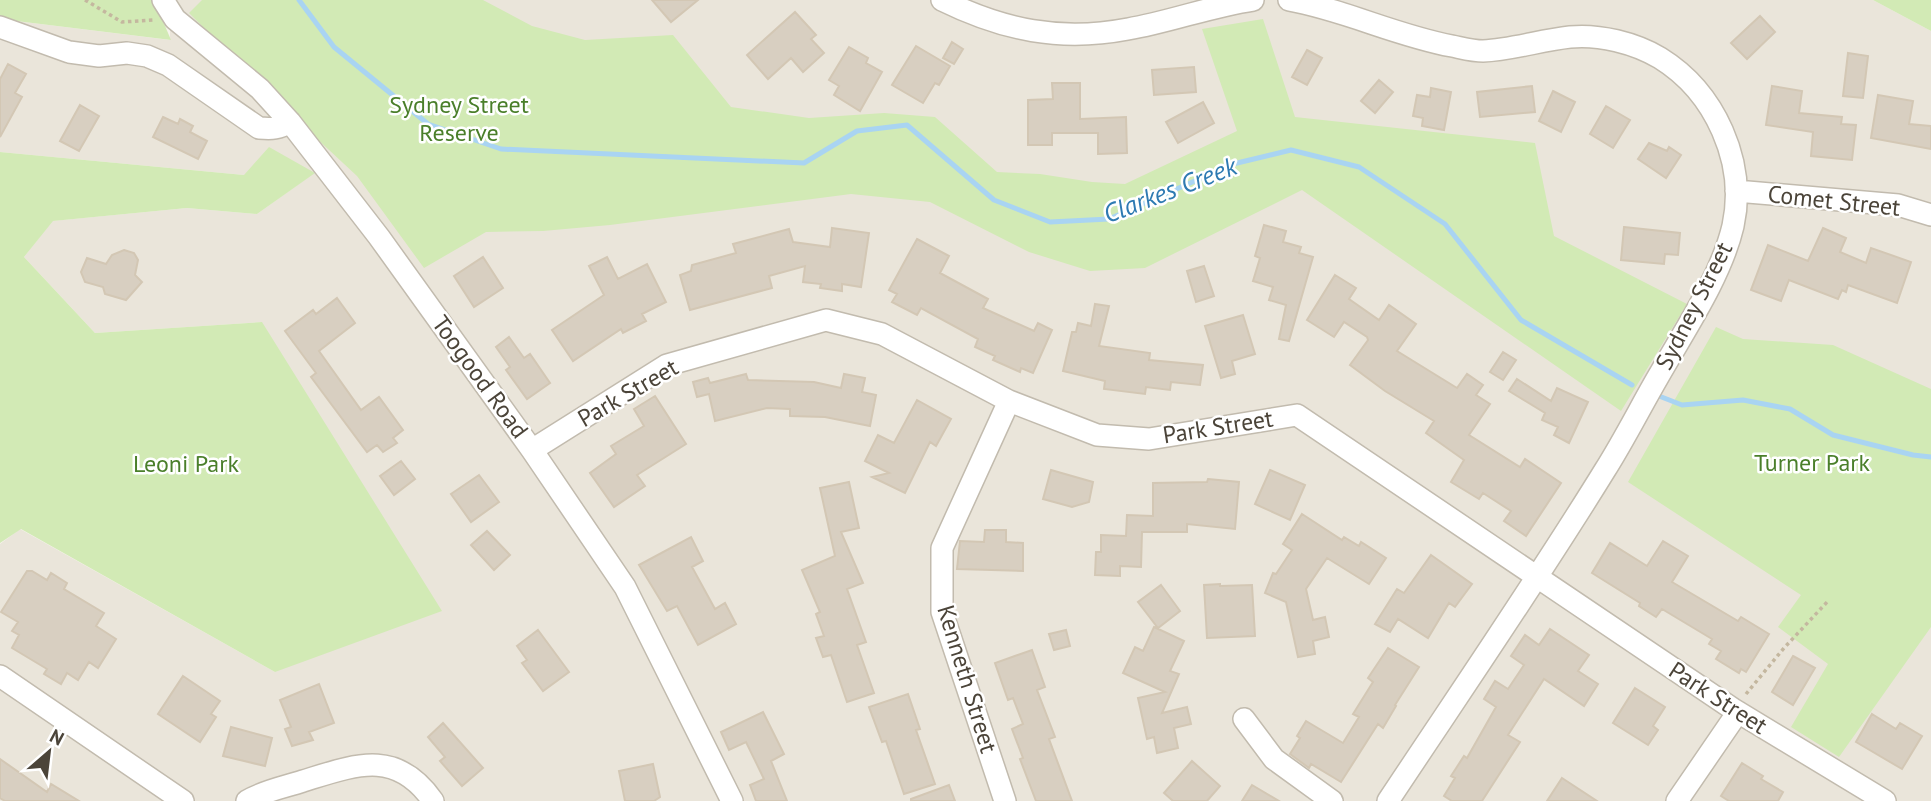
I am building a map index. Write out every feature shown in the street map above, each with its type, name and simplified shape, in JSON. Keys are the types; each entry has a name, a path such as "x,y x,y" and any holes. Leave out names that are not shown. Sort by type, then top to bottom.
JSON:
{"street":[{"name":"Toogood Road","path":"163,0 175,19 260,89 290,122 379,237 532,450 625,587 732,801"},
{"path":"942,0 1001,25 1044,33 1087,35 1129,29 1253,0"},
{"name":"Sydney Street","path":"1289,0 1312,4 1431,42 1480,51 1570,37 1592,36 1629,44 1660,58 1690,82 1715,114 1729,142 1736,191 1733,225 1721,259 1699,304 1606,469 1388,801"},
{"path":"0,27 69,52 99,56 127,53 147,56 168,65 259,128 272,130 290,122"},
{"name":"Comet Street","path":"1736,191 1898,205 1931,215"},
{"name":"Park Street","path":"532,450 667,365 826,320 882,334 1009,401 1097,435 1149,439 1297,415 1736,711 1885,801"},
{"name":"Kenneth Street","path":"1005,801 942,612 942,548 1009,401"},
{"path":"0,676 183,801"},
{"path":"1677,801 1736,711"},
{"path":"1244,719 1274,759 1332,801"},
{"path":"247,801 353,765 380,764 407,773 423,786 433,801"}],"path":[{"path":"85,0 122,22 175,19"},
{"path":"1736,711 1784,648 1829,600"}],"shaded area":[{"path":"170,0 1873,0 1931,31 1931,801 0,801 0,544 20,529 275,672 262,322 95,333 24,257 52,221 187,208 257,214 314,173 244,175 0,152 0,19 170,40"}],"green space":[{"path":"0,0 154,0 171,40 0,19"},
{"name":"Sydney Street Reserve","path":"202,0 483,0 532,26 585,40 673,35 731,107 809,118 884,113 935,117 997,172 1125,184 1237,131 1202,29 1263,19 1295,117 1535,143 1554,236 1687,304 1621,411 1302,190 1145,268 1090,271 1029,252 930,202 851,194 610,225 543,231 486,232 424,268 357,176 189,13"},
{"path":"1873,0 1931,0 1931,31"},
{"name":"Leoni Park","path":"269,147 315,173 257,214 187,208 53,221 24,257 95,333 262,322 442,611 275,672 21,529 0,543 0,152 244,175"},
{"name":"Turner Park","path":"1716,327 1743,339 1833,345 1931,389 1931,627 1839,757 1791,727 1828,664 1778,627 1801,595 1628,482"}],"building":[{"path":"652,0 698,0 671,22"},
{"path":"795,12 816,35 811,39 824,53 803,72 791,58 768,79 747,55"},
{"path":"1760,16 1775,32 1747,59 1731,43"},
{"path":"952,42 963,49 954,64 943,58"},
{"path":"916,46 950,66 939,85 935,83 923,103 892,85"},
{"path":"849,47 868,58 866,63 882,72 860,111 834,95 839,86 829,80"},
{"path":"1307,50 1322,58 1307,85 1292,77"},
{"path":"1848,53 1868,56 1863,98 1843,96"},
{"path":"8,64 26,74 15,93 22,97 0,137 0,79"},
{"path":"1194,67 1196,92 1154,95 1152,70"},
{"path":"1379,80 1393,92 1375,113 1361,101"},
{"path":"1052,83 1080,83 1080,119 1126,117 1127,153 1098,154 1098,133 1052,133 1052,145 1028,145 1028,100 1053,99"},
{"path":"1532,86 1535,112 1480,117 1477,92"},
{"path":"1772,86 1802,91 1799,113 1842,117 1841,124 1856,125 1852,160 1811,156 1813,132 1766,125"},
{"path":"1431,88 1451,92 1444,130 1422,126 1423,118 1413,116 1417,95 1430,97"},
{"path":"1553,91 1575,102 1561,132 1539,121"},
{"path":"1878,95 1913,101 1909,124 1931,126 1931,149 1871,138"},
{"path":"1203,102 1214,123 1178,143 1166,122"},
{"path":"80,105 99,116 79,151 60,141"},
{"path":"1606,106 1630,120 1613,148 1590,134"},
{"path":"163,117 178,124 180,119 193,126 190,132 207,141 198,159 153,137"},
{"path":"1649,143 1667,151 1669,147 1681,155 1666,178 1638,159"},
{"path":"1264,225 1286,231 1283,242 1301,247 1299,253 1313,257 1289,341 1279,339 1286,305 1269,300 1273,287 1253,281 1260,258 1255,256"},
{"path":"1624,227 1680,233 1678,255 1665,254 1664,264 1621,260"},
{"path":"832,228 869,233 861,287 842,284 842,291 803,282 805,266 769,276 772,288 690,310 680,275 691,271 692,265 736,253 733,244 789,229 793,242 830,247"},
{"path":"1823,228 1846,238 1840,252 1866,263 1871,248 1911,262 1897,303 1848,285 1846,292 1842,290 1838,299 1789,280 1781,301 1751,290 1768,245 1808,261"},
{"path":"917,239 949,256 940,273 988,299 983,308 1034,331 1038,323 1052,330 1033,373 1021,368 1020,372 993,360 995,356 975,347 978,339 921,308 917,315 892,302 897,294 889,290"},
{"path":"124,250 134,253 138,260 135,275 142,282 126,300 105,294 103,287 85,282 81,272 87,258 106,264 112,255"},
{"path":"483,257 503,288 474,307 454,276"},
{"path":"607,257 618,279 647,264 666,302 642,314 646,321 623,333 621,329 573,361 552,330 604,295 589,266"},
{"path":"1204,266 1214,296 1196,302 1187,271"},
{"path":"1335,275 1356,288 1349,299 1379,320 1389,305 1416,324 1397,351 1457,388 1467,374 1483,385 1476,395 1490,404 1469,435 1520,467 1525,459 1561,483 1526,536 1504,521 1511,511 1483,493 1479,499 1451,482 1464,460 1426,433 1434,421 1385,391 1350,365 1368,340 1367,337 1344,322 1334,337 1307,320"},
{"path":"337,298 355,323 319,351 361,410 379,397 403,430 393,438 397,443 383,452 377,445 367,452 311,377 316,373 285,331 313,310 316,314"},
{"path":"1095,304 1109,306 1099,346 1150,353 1149,360 1203,365 1200,385 1171,382 1170,390 1146,387 1145,394 1104,389 1105,381 1063,371 1072,332 1076,332 1078,323 1091,326"},
{"path":"1243,315 1255,354 1232,361 1235,374 1221,378 1205,326"},
{"path":"509,337 524,358 530,354 550,383 527,399 506,370 510,367 496,347"},
{"path":"1503,352 1516,360 1503,380 1490,372"},
{"path":"746,374 748,380 814,382 841,388 844,374 865,378 862,392 876,395 870,426 825,417 790,416 790,409 767,408 715,421 709,394 697,397 693,382 708,378 710,383"},
{"path":"1517,379 1551,401 1557,388 1588,402 1569,443 1554,435 1558,427 1542,420 1545,413 1509,391"},
{"path":"655,396 686,444 637,475 645,486 614,507 590,473 616,454 611,446 644,426 634,409"},
{"path":"917,400 951,419 936,446 930,442 905,493 872,477 889,473 865,461 878,435 894,443"},
{"path":"401,461 415,479 394,495 380,476"},
{"path":"1051,470 1093,482 1089,502 1072,507 1043,499"},
{"path":"1270,470 1305,485 1290,520 1255,504"},
{"path":"479,475 499,502 471,522 451,494"},
{"path":"1208,479 1239,482 1235,529 1187,524 1187,532 1142,532 1141,567 1120,566 1120,576 1095,575 1096,552 1101,552 1101,535 1126,536 1127,515 1153,516 1153,483 1207,482"},
{"path":"849,482 859,528 841,532 863,583 847,589 866,642 857,645 874,693 847,702 831,655 823,657 816,638 824,636 816,614 820,612 802,570 835,556 820,488"},
{"path":"1302,514 1342,540 1344,537 1359,546 1361,542 1386,558 1369,584 1327,558 1306,589 1313,620 1325,617 1329,637 1313,641 1315,654 1298,657 1286,602 1265,593 1273,573 1276,574 1292,550 1283,544"},
{"path":"985,530 1006,530 1006,542 1023,543 1023,571 957,569 960,541 984,542"},
{"path":"487,531 510,555 494,570 471,545"},
{"path":"691,537 703,561 692,567 715,609 725,603 736,624 698,645 677,606 667,611 639,565"},
{"path":"1663,541 1688,556 1672,582 1738,621 1741,617 1769,634 1746,672 1741,669 1739,673 1716,659 1721,651 1709,644 1712,639 1662,609 1656,617 1639,606 1640,603 1592,573 1610,543 1647,566"},
{"path":"1431,555 1472,584 1455,607 1449,603 1428,638 1398,619 1390,632 1375,624 1397,589 1404,593"},
{"path":"27,571 47,580 51,573 67,583 64,589 104,613 96,626 116,639 98,668 89,662 78,680 67,673 61,684 44,674 47,669 12,648 19,635 12,631 18,622 1,612"},
{"path":"1161,585 1180,611 1158,628 1138,602"},
{"path":"1204,585 1252,585 1255,636 1207,638"},
{"path":"1154,627 1184,641 1170,671 1179,674 1162,713 1187,707 1191,724 1174,728 1178,748 1157,753 1154,737 1147,739 1138,698 1165,692 1123,673 1135,647 1143,651"},
{"path":"1550,629 1589,655 1578,671 1598,684 1584,706 1544,679 1508,735 1520,742 1482,801 1452,801 1444,796 1455,778 1451,776 1464,756 1467,758 1496,707 1484,699 1495,681 1508,689 1524,665 1511,656 1525,635 1539,645"},
{"path":"538,630 569,672 543,691 522,663 527,660 517,646"},
{"path":"1066,630 1070,646 1054,650 1049,634"},
{"path":"1388,648 1419,667 1383,728 1378,724 1341,782 1311,764 1309,768 1290,754 1306,721 1343,743 1359,717 1353,714 1373,682 1368,678"},
{"path":"1032,650 1045,687 1037,690 1055,737 1049,739 1072,801 1036,801 1012,729 1023,724 1013,698 1008,700 995,663"},
{"path":"1793,656 1815,668 1793,705 1772,692"},
{"path":"183,676 220,701 211,714 216,717 200,742 158,714"},
{"path":"319,684 334,723 309,732 313,740 292,746 285,729 291,727 280,700"},
{"path":"1635,688 1665,707 1653,726 1658,730 1648,745 1613,723"},
{"path":"908,694 920,729 916,730 935,784 904,794 886,741 882,742 869,707"},
{"path":"763,712 784,754 771,761 787,801 756,801 750,785 764,779 746,742 729,750 721,732"},
{"path":"1872,714 1896,729 1900,723 1922,736 1902,769 1856,742"},
{"path":"443,723 483,768 462,786 440,761 445,757 428,737"},
{"path":"231,727 272,738 265,766 223,756"},
{"path":"0,759 47,792 51,784 79,801 5,801 0,798"},
{"path":"1192,761 1220,786 1207,801 1173,801 1164,793"},
{"path":"1742,763 1783,792 1778,801 1729,801 1721,796"},
{"path":"653,764 660,797 654,801 625,801 619,771"},
{"path":"1562,778 1597,801 1547,801"},
{"path":"949,785 955,801 911,801 911,799"},
{"path":"1252,785 1279,801 1242,801"}],"waterway":[{"name":"Clarkes Creek","path":"299,0 334,47 428,124 501,149 804,163 857,131 907,125 994,200 1050,222 1109,219 1233,164 1291,150 1359,167 1445,224 1521,320 1632,385"},
{"name":"Clarkes Creek","path":"1659,396 1682,405 1743,400 1790,409 1833,435 1931,457"}]}
